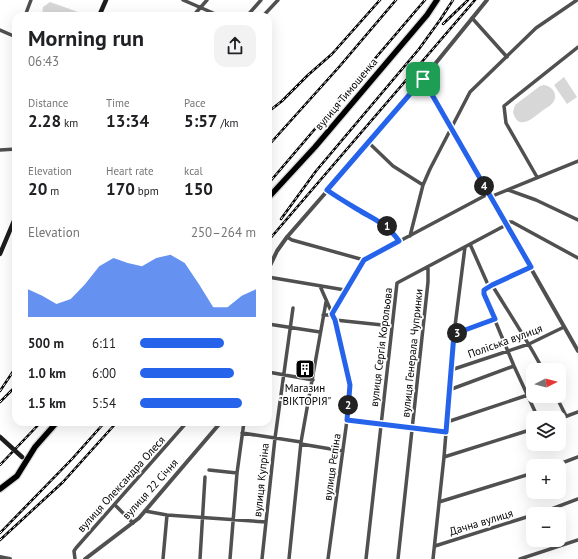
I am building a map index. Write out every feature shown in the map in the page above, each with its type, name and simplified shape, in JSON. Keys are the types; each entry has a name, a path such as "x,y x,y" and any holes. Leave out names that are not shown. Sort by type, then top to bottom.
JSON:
{"highway":[{"name":"вулиця Тимошенка","path":"272,194 315,147 427,15 437,0"},
{"path":"0,489 17,476 22,470 24,459 53,426"}],"main road":[{"path":"102,12 106,0"},
{"path":"0,254 12,226"},
{"path":"0,437 24,459"}],"street":[{"path":"26,12 31,0"},
{"path":"183,0 210,12"},
{"path":"197,12 207,0"},
{"path":"250,12 261,0"},
{"path":"267,12 278,0"},
{"path":"272,259 286,237 423,79 487,0"},
{"path":"410,236 423,185 470,92 536,28 577,0"},
{"path":"472,18 507,57"},
{"path":"0,30 12,35"},
{"path":"537,177 506,123 504,106 578,47"},
{"path":"423,79 578,351"},
{"path":"368,142 393,166 423,185"},
{"path":"0,150 12,149"},
{"path":"323,315 332,314 364,260 489,195 508,190 537,177 578,162"},
{"path":"327,190 388,227 399,241"},
{"path":"508,190 536,200 578,220"},
{"path":"506,225 508,222 512,222 578,258"},
{"name":"вулиця Сергія Корольова","path":"366,559 397,283 506,225"},
{"path":"286,237 364,260"},
{"path":"470,244 488,287"},
{"path":"433,559 444,457 454,334 465,247"},
{"name":"вулиця Генерала Чупринки","path":"398,559 428,282 428,267"},
{"path":"526,391 484,294 484,290 531,267"},
{"path":"272,278 345,290"},
{"path":"492,285 539,363"},
{"name":"вулиця Рєпіна","path":"320,286 335,320 350,385 347,420 328,559"},
{"path":"289,559 301,443 326,301"},
{"name":"вулиця Купріна","path":"262,559 275,438 293,308"},
{"path":"454,334 495,319"},
{"path":"335,320 392,326"},
{"path":"272,325 320,332"},
{"name":"Поліська вулиця","path":"451,370 529,344 564,327"},
{"path":"449,390 514,366"},
{"path":"272,372 313,380"},
{"path":"446,422 526,396"},
{"path":"566,416 578,412"},
{"path":"347,420 446,432"},
{"name":"вулиця Олександра Олеся","path":"75,559 74,551 76,548 184,426"},
{"name":"вулиця 22 Січня","path":"84,559 133,523 218,426"},
{"path":"230,559 237,473 243,426"},
{"path":"444,457 526,431"},
{"path":"242,433 343,450"},
{"path":"566,462 578,457"},
{"path":"209,470 237,473"},
{"path":"439,502 526,474"},
{"path":"200,559 205,477"},
{"path":"557,507 578,499"},
{"path":"115,505 133,523"},
{"path":"145,511 167,515 266,522"},
{"path":"164,559 167,515"},
{"name":"Дачна вулиця","path":"435,546 526,517"},
{"path":"522,559 578,540"},
{"path":"2,558 10,559"}],"shaded area":[{"path":"50,2 78,12 42,12 43,7"},
{"path":"564,77 577,97 567,104 554,85"},
{"path":"544,85 553,90 555,98 553,102 530,120 526,122 518,121 513,112 515,105 540,86"}],"railway":[{"path":"272,109 332,54 380,0"},
{"path":"272,142 339,67 396,0"},
{"path":"272,179 425,0"},
{"path":"281,219 316,171 419,49 453,0"},
{"path":"443,24 468,0"},
{"path":"272,236 475,0"},
{"path":"0,391 12,373"},
{"path":"0,402 12,390"},
{"path":"0,465 37,426"},
{"path":"0,533 72,459 101,426"},
{"path":"0,540 63,482 113,426"}],"place":[{"name":"Магазин \"ВІКТОРІЯ\"","path":"305,369"}],"route":[{"path":"423,79 531,267 484,290 484,294 495,319 454,334 446,432 347,420 350,385 335,320 332,314 364,260 399,241 388,227 327,190 423,79"}]}
